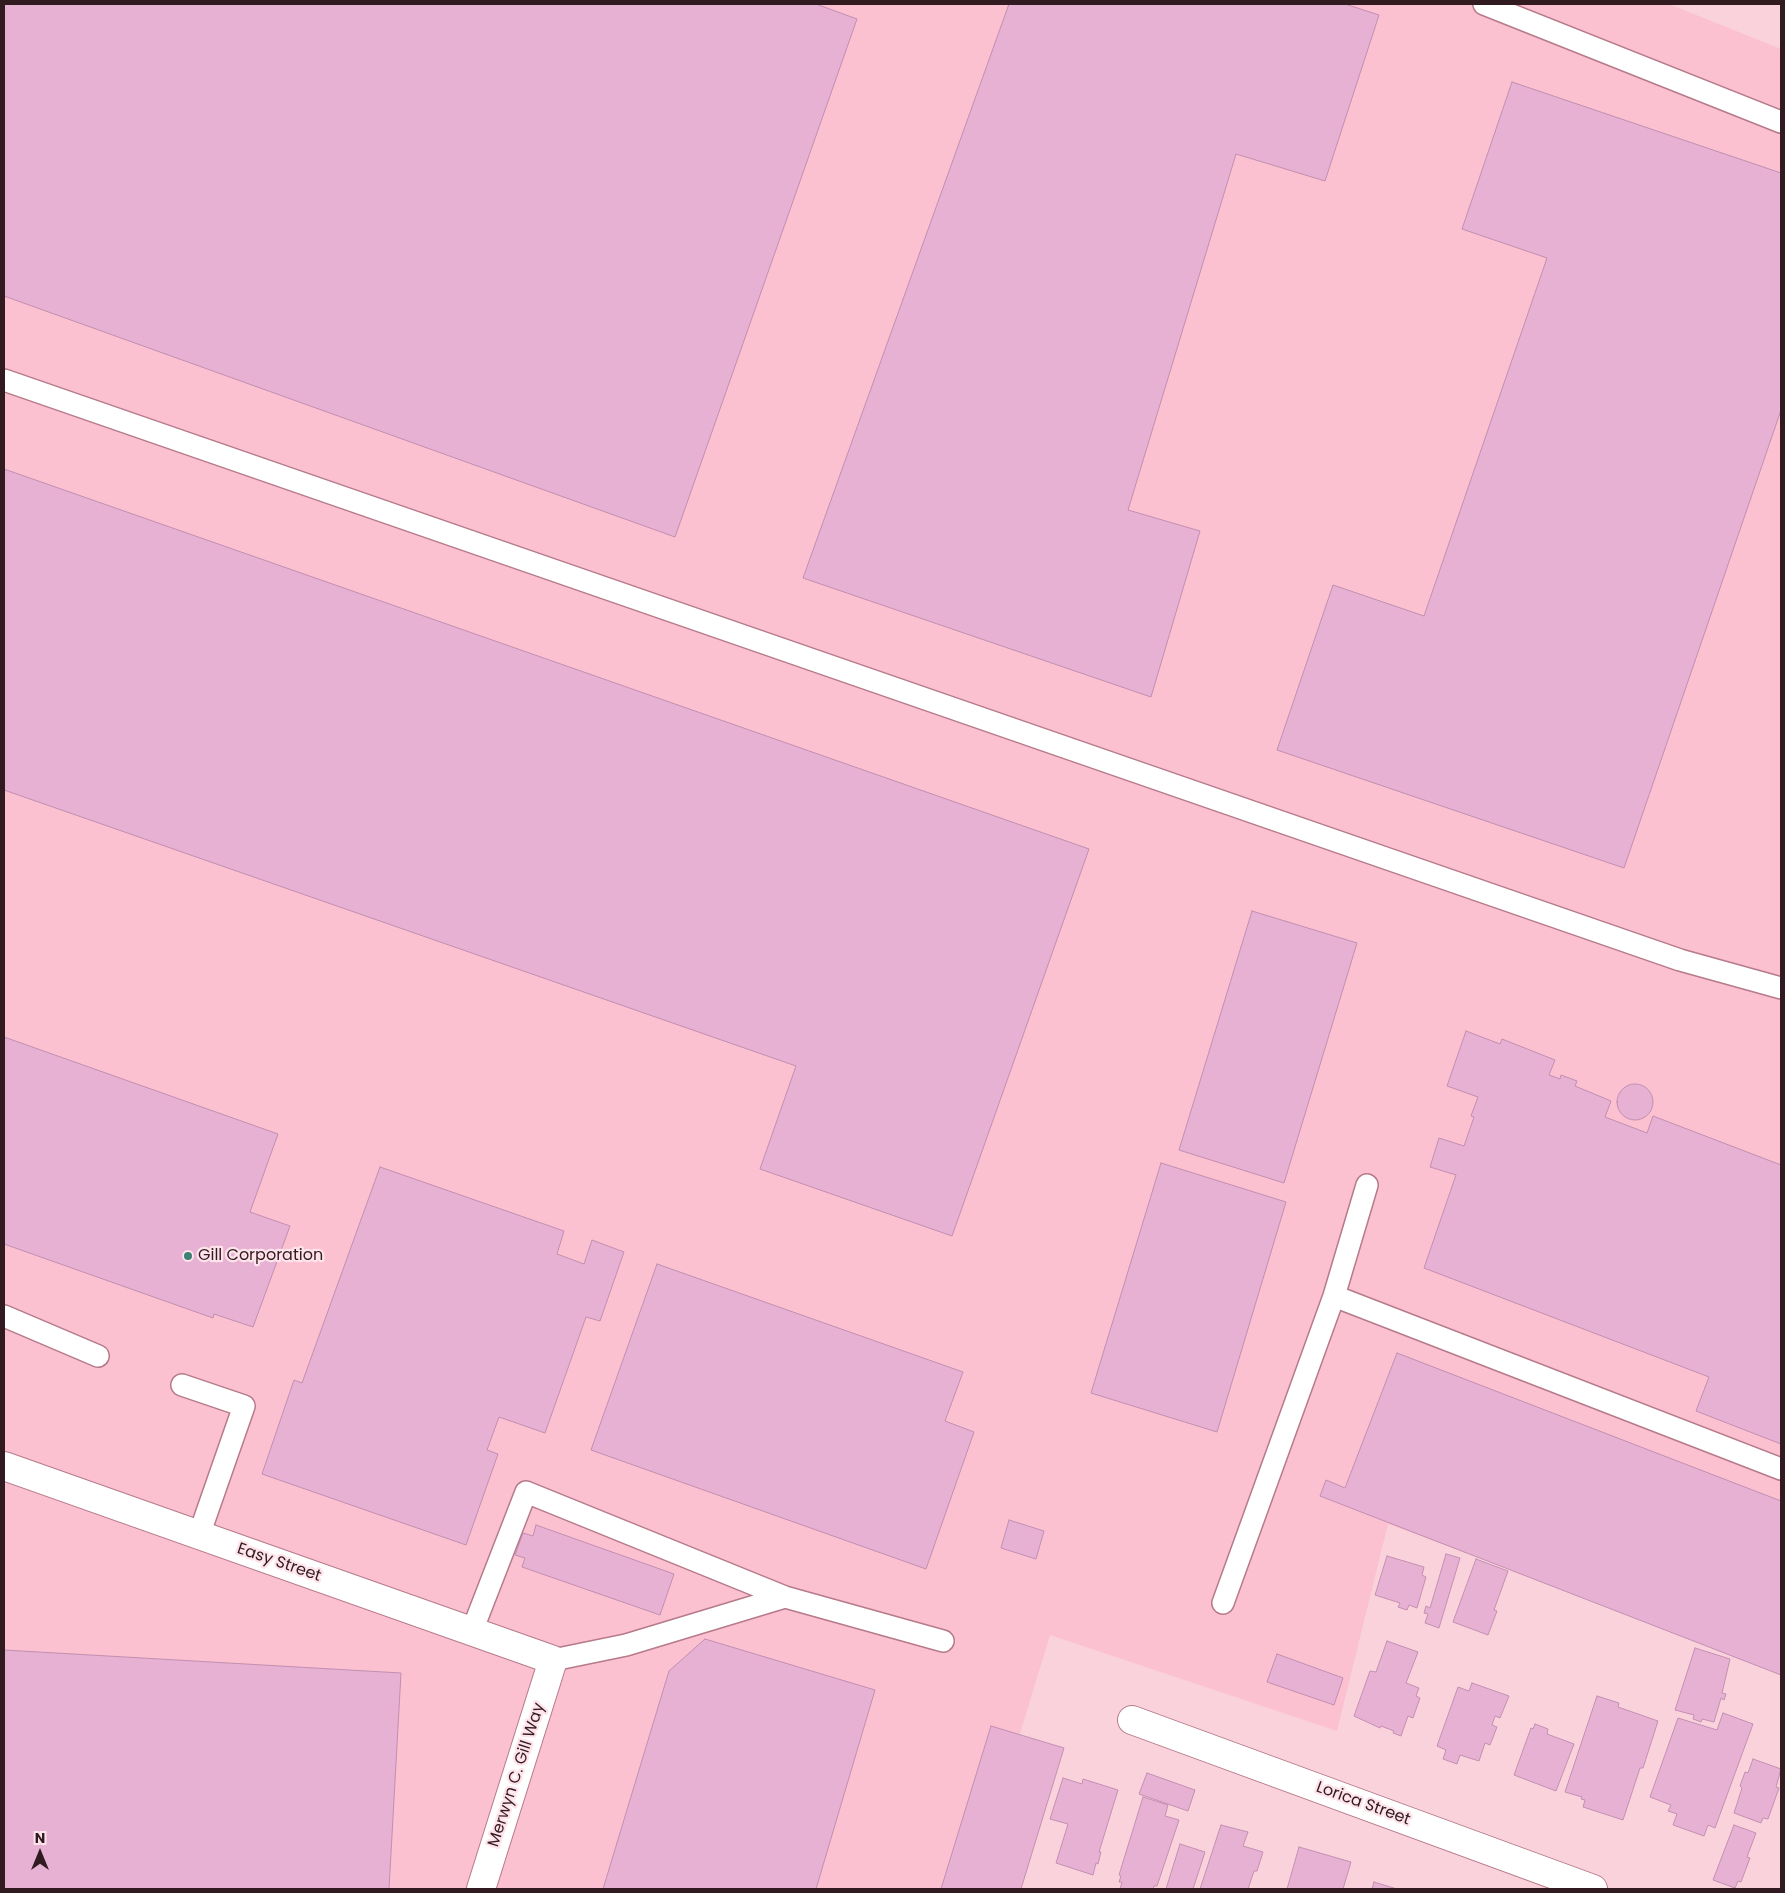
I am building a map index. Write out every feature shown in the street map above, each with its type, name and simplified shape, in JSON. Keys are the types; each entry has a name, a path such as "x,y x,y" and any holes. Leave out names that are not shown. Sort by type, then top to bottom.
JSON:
{"street":[{"name":"Easy Street","path":"4,1466 553,1660"},
{"name":"Merwyn C. Gill Way","path":"480,1889 553,1660"},
{"name":"Lorica Street","path":"1132,1720 1593,1889"}],"lane":[{"path":"1484,4 1781,122"},
{"path":"4,380 1680,960 1781,988"},
{"path":"1223,1602 1334,1296 1367,1185"},
{"path":"1334,1296 1781,1469"},
{"path":"4,1316 98,1356"},
{"path":"182,1385 244,1406 199,1534"},
{"path":"472,1631 526,1492 785,1597 943,1641"},
{"path":"553,1660 626,1645 785,1597"}],"shaded area":[{"path":"4,4 1669,4 1781,49 1781,1670 1388,1524 1337,1731 1050,1635 973,1889 4,1889"}],"building":[{"path":"4,4 816,4 857,19 675,537 4,296"},
{"path":"1009,4 1345,4 1379,15 1325,181 1236,154 1128,510 1200,531 1151,697 803,578"},
{"path":"1512,82 1781,173 1781,410 1624,868 1277,750 1333,585 1424,616 1547,258 1462,229"},
{"path":"4,469 1089,849 952,1236 760,1169 796,1066 4,790"},
{"path":"1252,911 1357,943 1284,1183 1179,1150"},
{"path":"1466,1031 1500,1044 1502,1039 1555,1060 1549,1075 1560,1079 1561,1075 1577,1081 1575,1086 1611,1101 1605,1117 1647,1133 1653,1116 1781,1165 1781,1444 1696,1411 1709,1377 1424,1268 1456,1175 1430,1167 1439,1138 1464,1146 1474,1117 1471,1116 1478,1097 1447,1086"},
{"path":"4,1037 278,1134 250,1212 290,1226 253,1327 214,1314 213,1318 4,1244"},
{"path":"1635,1084 1642,1085 1648,1089 1652,1095 1652,1109 1648,1115 1642,1119 1635,1120 1628,1119 1622,1115 1618,1109 1617,1102 1618,1095 1622,1089 1628,1085"},
{"path":"1161,1163 1286,1202 1217,1432 1091,1393"},
{"path":"380,1167 564,1231 557,1254 584,1264 592,1240 624,1252 600,1321 586,1317 545,1433 499,1417 487,1450 498,1454 466,1545 262,1474 294,1380 302,1383"},
{"path":"657,1264 963,1372 945,1421 974,1432 926,1569 591,1450"},
{"path":"1397,1353 1781,1501 1781,1675 1320,1496 1326,1480 1345,1488"},
{"path":"1009,1520 1044,1531 1036,1559 1001,1548"},
{"path":"536,1525 674,1574 660,1615 522,1567 525,1558 515,1555 523,1533 533,1536"},
{"path":"1446,1554 1460,1558 1439,1628 1425,1623 1428,1614 1424,1613 1426,1606 1430,1608"},
{"path":"1387,1556 1424,1567 1422,1575 1426,1577 1417,1608 1409,1605 1407,1610 1398,1607 1400,1603 1375,1595"},
{"path":"1476,1559 1508,1571 1494,1610 1497,1611 1488,1635 1453,1622"},
{"path":"705,1639 875,1690 816,1889 603,1889 669,1671"},
{"path":"1387,1641 1418,1652 1406,1683 1419,1688 1416,1696 1420,1698 1413,1718 1408,1716 1401,1736 1393,1733 1394,1731 1381,1726 1380,1728 1354,1716 1370,1671 1376,1672"},
{"path":"1695,1648 1730,1659 1722,1693 1726,1694 1724,1700 1721,1698 1714,1722 1702,1719 1701,1722 1693,1719 1694,1715 1675,1710"},
{"path":"4,1650 401,1673 389,1889 4,1889"},
{"path":"1277,1654 1343,1678 1334,1705 1267,1682"},
{"path":"1472,1683 1509,1696 1500,1718 1495,1716 1492,1725 1497,1727 1490,1745 1485,1743 1479,1761 1460,1755 1457,1764 1443,1759 1446,1750 1437,1746 1458,1687 1469,1691"},
{"path":"1597,1696 1619,1703 1618,1707 1658,1721 1643,1768 1640,1768 1623,1820 1583,1807 1585,1800 1581,1799 1582,1797 1565,1792"},
{"path":"1723,1713 1753,1724 1715,1828 1708,1825 1704,1836 1673,1825 1677,1814 1668,1811 1671,1805 1650,1797 1678,1718 1717,1730"},
{"path":"1535,1724 1548,1729 1547,1734 1574,1744 1556,1791 1514,1775 1531,1728 1533,1729"},
{"path":"991,1726 1064,1748 1021,1889 941,1889"},
{"path":"1753,1759 1781,1769 1776,1787 1779,1788 1768,1819 1763,1818 1761,1823 1734,1813 1742,1788 1740,1786 1745,1772 1748,1773"},
{"path":"1147,1773 1195,1790 1188,1811 1139,1794"},
{"path":"1063,1778 1082,1784 1083,1779 1118,1790 1099,1852 1101,1852 1098,1864 1096,1863 1093,1875 1056,1863 1068,1824 1050,1819"},
{"path":"1143,1797 1168,1805 1165,1816 1179,1820 1157,1886 1154,1886 1153,1889 1120,1889 1122,1882 1119,1882 1121,1876 1119,1875"},
{"path":"1221,1825 1248,1832 1243,1846 1263,1852 1257,1871 1254,1871 1248,1889 1200,1889"},
{"path":"1734,1825 1756,1833 1747,1857 1750,1858 1741,1882 1738,1881 1735,1888 1713,1880"},
{"path":"1180,1844 1205,1852 1193,1889 1166,1889"},
{"path":"1299,1847 1351,1862 1343,1889 1287,1889"},
{"path":"1374,1882 1397,1889 1372,1889"}],"place":[{"name":"Gill Corporation","path":"188,1256"}]}
